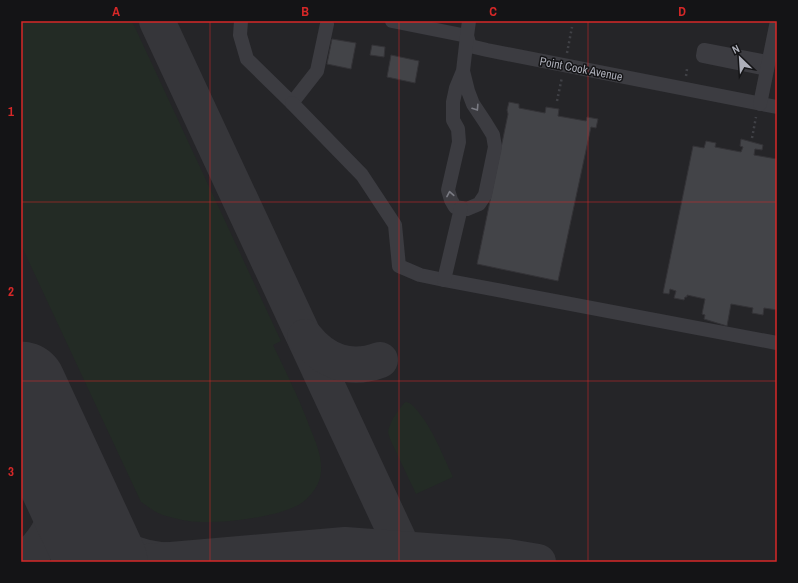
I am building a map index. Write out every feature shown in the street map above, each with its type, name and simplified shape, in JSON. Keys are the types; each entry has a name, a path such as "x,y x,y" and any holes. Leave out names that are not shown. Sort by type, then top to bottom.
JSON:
{"street":[{"path":"241,21 240,34 247,59 362,175 395,225 399,266 420,275 444,280 777,343"},
{"path":"392,21 467,36"},
{"path":"463,71 473,104 493,135 496,147 486,195 478,204 467,209 455,207 448,190 459,142 458,129 453,120 453,102 456,88 463,71 470,21"},
{"path":"759,107 776,21"},
{"path":"292,103 317,71 327,24"},
{"name":"Point Cook Avenue","path":"467,36 470,46 487,50 759,107 777,107"},
{"path":"704,53 768,65"},
{"path":"444,280 461,208"}],"path":[{"path":"752,138 759,107"}],"shaded area":[{"path":"21,21 777,21 777,562 21,562"},
{"path":"21,21 132,21 281,341 273,345 302,407 320,455 321,472 317,485 312,493 303,502 293,508 247,519 200,522 164,515 156,512 141,502 21,245"},
{"path":"406,402 411,404 422,417 437,442 453,477 416,494 388,432 393,418"}],"building":[{"path":"332,39 356,43 351,69 327,64"},
{"path":"372,45 385,47 384,57 370,55"},
{"path":"391,55 419,61 415,83 387,77"},
{"path":"509,102 519,104 519,108 545,113 546,107 559,109 558,116 586,121 587,117 598,119 596,128 591,127 558,281 477,264 508,114 507,110"},
{"path":"741,139 763,145 762,150 755,149 754,155 777,159 777,310 764,308 763,315 752,313 753,308 731,304 727,326 704,319 705,315 702,314 705,299 687,295 684,300 674,298 676,291 670,289 669,294 663,293 693,146 704,148 706,141 716,143 715,147 741,152 743,147 740,146"}],"taxiway":[{"path":"157,21 409,562"},
{"path":"305,337 321,353 339,362 358,365 380,360"},
{"path":"21,562 44,540 54,519 59,503 58,481 49,447"},
{"path":"73,499 90,525 98,534 119,548 146,558 174,560"},
{"path":"148,562 345,545 508,557 538,562"}],"runway":[{"path":"21,387 102,562"}]}
